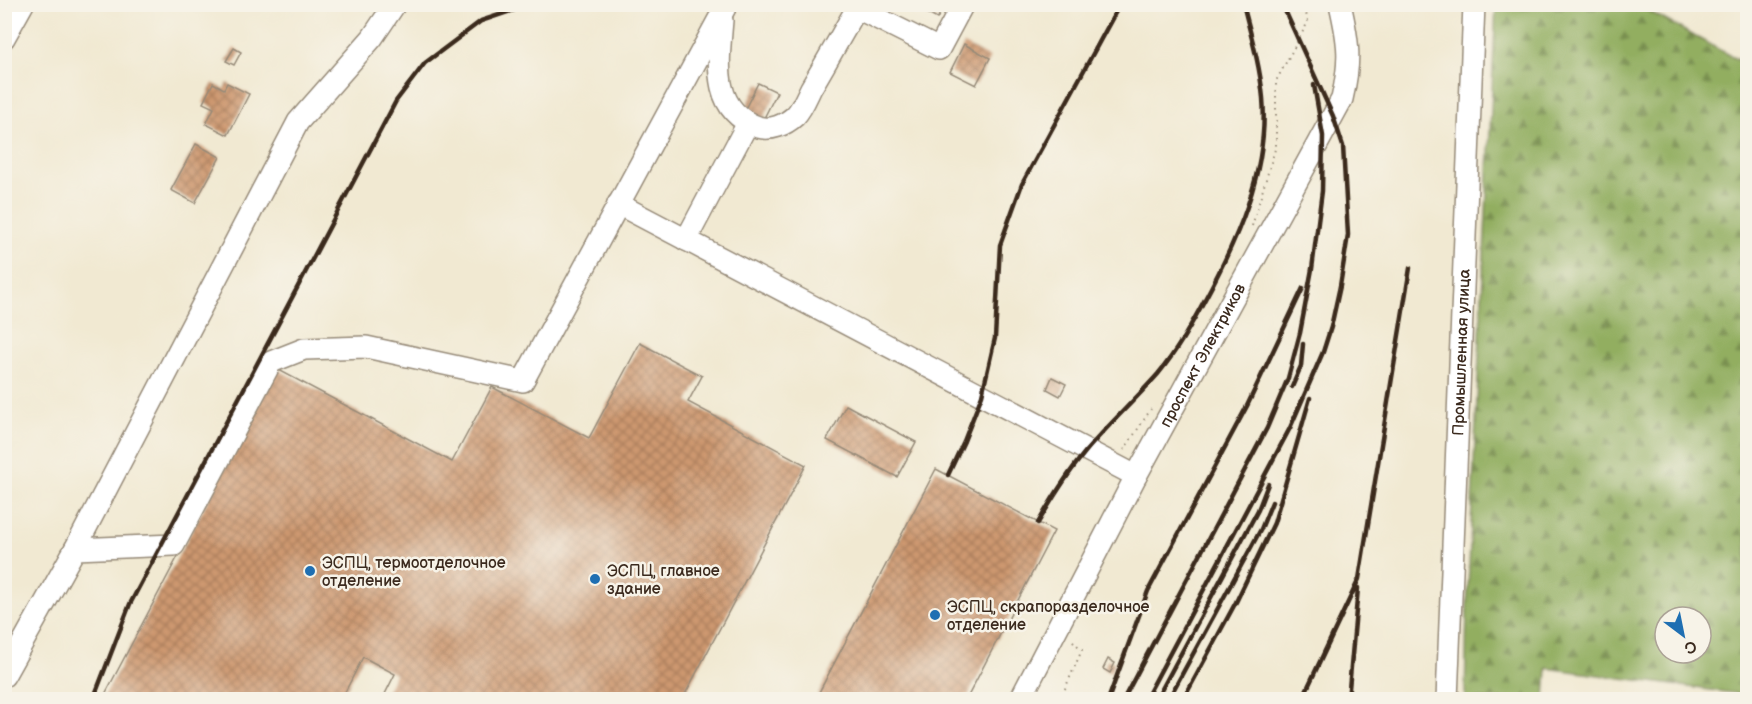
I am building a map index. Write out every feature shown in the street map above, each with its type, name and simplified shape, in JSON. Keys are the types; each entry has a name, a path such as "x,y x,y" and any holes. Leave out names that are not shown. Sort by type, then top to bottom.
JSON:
{"street":[{"path":"4,38 23,4"},
{"path":"4,676 75,549 298,122 372,38 395,4"},
{"path":"725,9 718,69 725,99 731,111 748,123 764,129 775,128 796,115 858,6 939,49 963,4"},
{"name":"проспект Электриков","path":"1020,699 1136,476 1342,99 1349,69 1347,36 1340,4"},
{"name":"Промышленная улица","path":"1447,699 1474,4"},
{"path":"75,549 174,545 270,362 304,349 366,347 523,381 725,9"},
{"path":"686,240 748,123"},
{"path":"618,204 1136,476"}],"path":[{"path":"1251,228 1276,146 1276,81 1308,22 1304,4"},
{"path":"1114,465 1152,407"},
{"path":"1058,627 1082,650 1060,699"}],"green space":[{"path":"1496,5 1638,5 1747,65 1747,695 1547,668 1545,699 1465,699 1467,608"}],"building":[{"path":"910,4 945,4 937,19"},
{"path":"964,44 990,58 976,85 950,72"},
{"path":"234,48 241,52 234,65 226,61"},
{"path":"213,83 224,89 227,83 249,94 228,135 206,124 214,108 203,103"},
{"path":"758,83 777,92 763,120 744,111"},
{"path":"196,144 220,157 195,203 171,190"},
{"path":"640,343 702,376 688,402 806,465 682,700 382,700 395,674 363,657 341,700 102,700 277,369 452,462 492,387 589,438"},
{"path":"1052,377 1066,384 1060,396 1047,389"},
{"path":"846,405 916,442 897,477 827,440"},
{"name":"ЭСПЦ, скрапоразделочное отделение","path":"936,469 1054,531 966,700 815,700"},
{"path":"1108,659 1115,663 1110,673 1103,669"}],"railway":[{"path":"93,700 130,604 396,101 425,63 481,21 532,4"},
{"path":"948,475 982,395 995,338 1000,245 1022,184 1120,4"},
{"path":"1038,523 1086,451 1171,357 1204,301 1239,229 1256,178 1264,125 1260,74 1243,4"},
{"path":"1145,700 1290,428 1323,352 1340,286 1348,235 1343,146 1333,116 1282,4"},
{"path":"1123,700 1267,428 1288,378 1300,333 1312,269 1322,191 1323,136 1314,85"},
{"path":"1298,700 1306,691 1359,579 1410,268"},
{"path":"1108,700 1148,591 1247,406 1303,288"},
{"path":"1292,387 1301,366 1303,344"},
{"path":"1183,700 1236,602 1274,523 1310,398"},
{"path":"1156,700 1258,510 1268,484"},
{"path":"1168,700 1261,529 1272,502"},
{"path":"1348,700 1358,588"}],"place":[{"name":"ЭСПЦ, термоотделочное отделение","path":"310,571"},
{"name":"ЭСПЦ, главное здание","path":"595,579"},
{"name":"ЭСПЦ, скрапоразделочное отделение","path":"935,615"}]}
